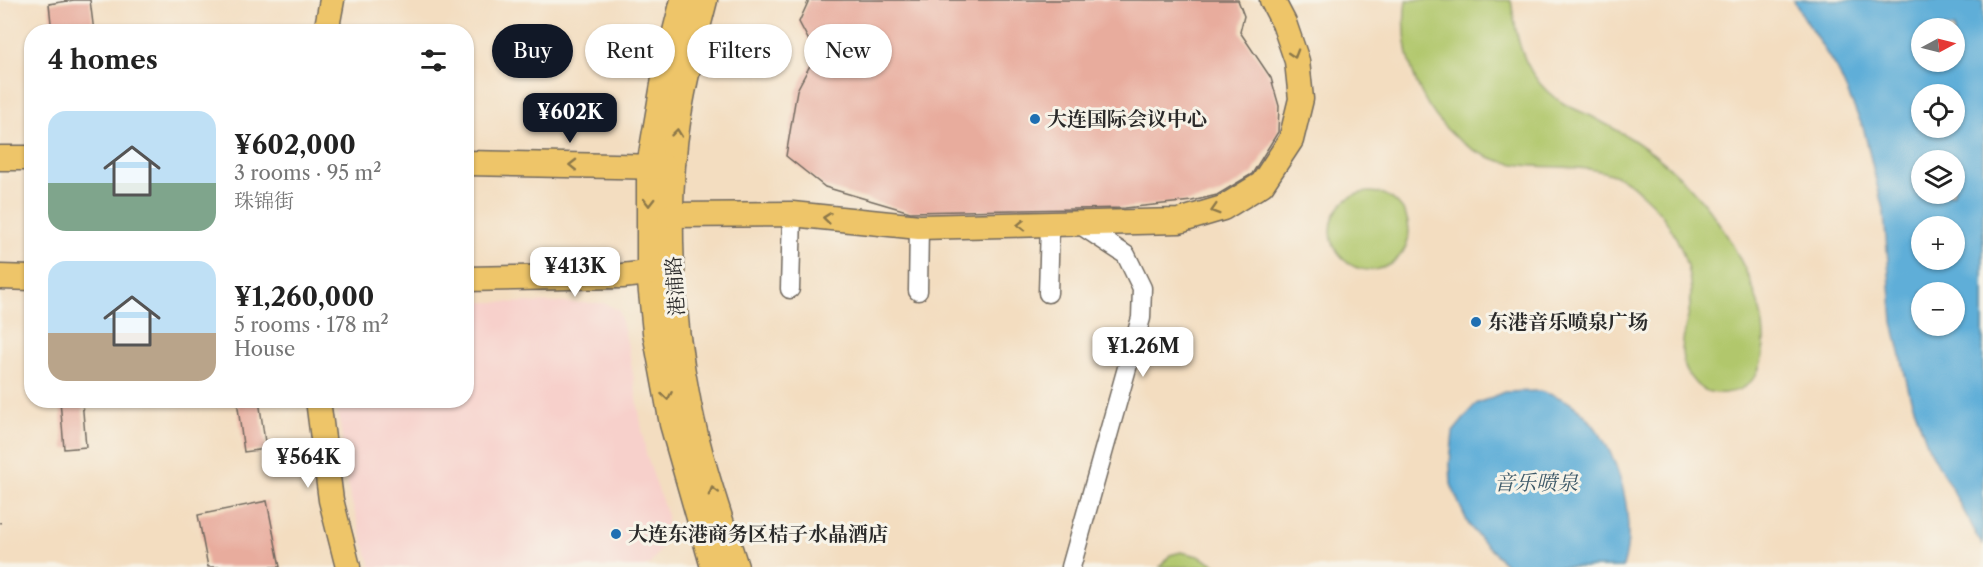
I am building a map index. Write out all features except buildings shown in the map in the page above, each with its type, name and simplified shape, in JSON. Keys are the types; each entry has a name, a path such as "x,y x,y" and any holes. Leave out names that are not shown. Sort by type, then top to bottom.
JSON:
{"main road":[{"path":"328,24 332,0"},
{"name":"港浦路","path":"683,0 666,67 650,166 649,273 656,332 672,424 713,567"},
{"name":"港浦路","path":"705,0 690,55 679,117 673,167 672,263 679,344 689,406 736,567"},
{"path":"672,215 792,214 919,227 1179,221 1223,208 1262,184 1291,140 1301,99 1297,61 1284,23 1272,0"},
{"path":"0,158 24,158"},
{"path":"474,163 673,167"},
{"path":"474,279 622,276 649,273 672,263"},
{"path":"0,277 24,278"},
{"path":"319,408 331,500 348,567"}],"street":[{"path":"790,289 792,214"},
{"path":"1071,567 1142,318 1143,288 1126,255 1079,224"},
{"path":"1048,293 1050,225"},
{"path":"918,291 919,227"}],"shaded area":[{"path":"474,302 603,303 619,310 629,350 646,454 667,515 667,539 650,565 643,567 371,567 349,493 338,408 474,408"}],"green space":[{"path":"1406,0 1511,0 1521,49 1531,71 1547,91 1562,103 1591,116 1644,147 1676,173 1698,196 1734,248 1754,291 1761,313 1764,334 1763,353 1756,375 1747,385 1733,392 1713,392 1698,386 1687,372 1682,350 1691,292 1686,264 1676,238 1661,214 1632,185 1612,174 1598,171 1529,166 1488,157 1464,144 1444,126 1428,105 1416,81 1408,54 1405,27"},
{"path":"1370,192 1385,195 1397,204 1406,216 1409,231 1406,246 1397,258 1385,267 1370,270 1355,267 1343,258 1334,246 1331,231 1334,216 1343,204 1355,195"},
{"path":"1181,552 1198,556 1221,567 1160,567 1170,555"}],"water":[{"path":"1793,0 1983,0 1983,546 1928,446 1910,396 1893,322 1884,214 1864,130 1839,73"},
{"name":"音乐喷泉","path":"1540,391 1567,401 1586,417 1600,434 1611,455 1620,477 1628,524 1623,567 1509,567 1469,525 1460,506 1451,484 1450,463 1453,432 1476,404 1504,392"}],"place":[{"name":"大连国际会议中心","path":"1035,119"},
{"name":"东港音乐喷泉广场","path":"1476,322"},
{"name":"大连东港商务区桔子水晶酒店","path":"616,534"}]}
